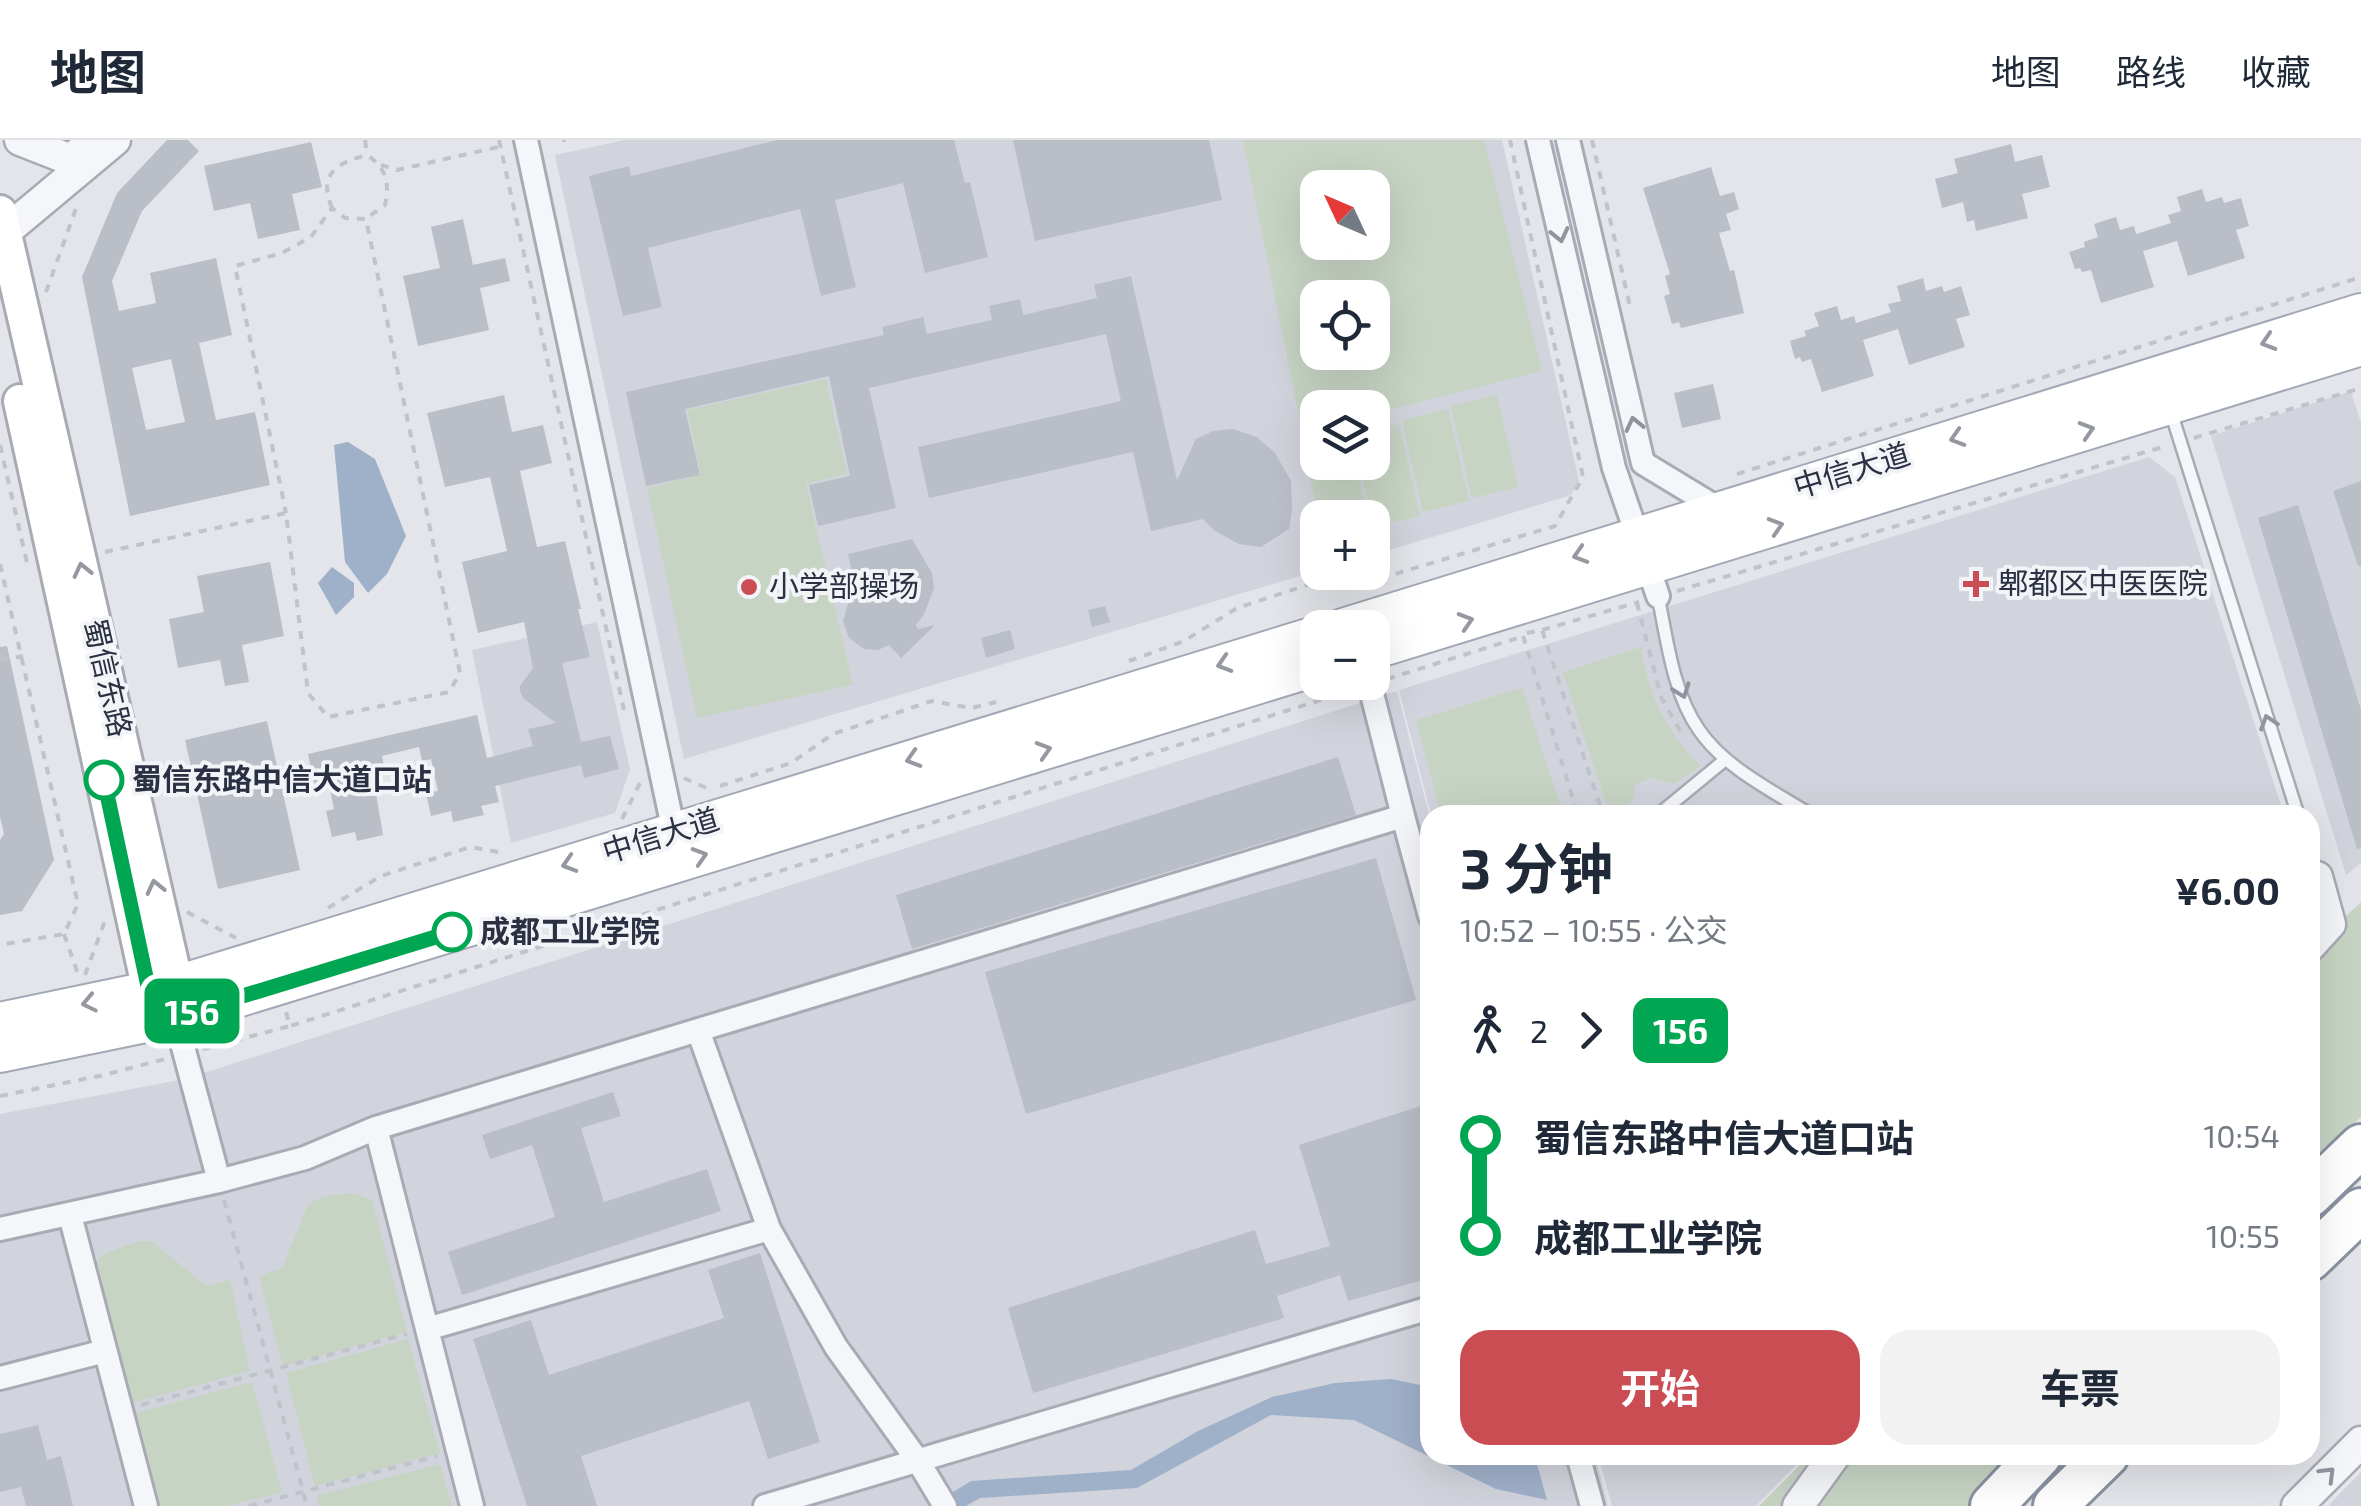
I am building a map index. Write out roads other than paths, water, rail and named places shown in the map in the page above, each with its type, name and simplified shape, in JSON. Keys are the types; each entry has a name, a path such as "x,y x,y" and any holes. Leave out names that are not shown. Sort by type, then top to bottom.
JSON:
{"highway":[{"path":"2320,1185 2361,1146"},
{"path":"2320,1249 2361,1210"},
{"path":"1992,1506 2031,1465"},
{"path":"2055,1506 2096,1465"}],"main road":[{"name":"蜀信东路","path":"1,227 167,998"},
{"name":"蜀信东路","path":"0,312 167,998"},
{"name":"中信大道","path":"1390,666 1527,627 1648,566 1727,493 2361,314"},
{"name":"中信大道","path":"1390,618 1648,566 2361,346"},
{"name":"中信大道","path":"272,971 674,832 1300,641"},
{"name":"中信大道","path":"0,1052 167,998 272,971 1300,671"},
{"name":"中信大道","path":"0,1022 167,998"}],"street":[{"path":"20,140 71,160 93,140"},
{"path":"1,227 115,140"},
{"path":"526,140 674,832"},
{"path":"1538,140 1614,468 1648,566"},
{"path":"1568,140 1643,463 1727,493"},
{"path":"1376,700 1420,880"},
{"path":"0,1229 219,1182 305,1158 376,1128 1402,816"},
{"path":"2320,895 2330,924 2320,935"},
{"path":"167,998 219,1182"},
{"path":"698,1030 769,1229 836,1347 918,1461 945,1506"},
{"path":"376,1128 472,1506"},
{"path":"70,1215 146,1506"},
{"path":"427,1329 769,1229"},
{"path":"765,1506 1420,1311"},
{"path":"0,1378 105,1351"},
{"path":"2297,1506 2361,1442"},
{"path":"1581,1465 1592,1506"},
{"path":"1798,1506 1828,1465"}],"lane":[{"path":"2168,405 2295,805"},
{"path":"1648,566 1672,664 1699,731 1726,759 1796,805"},
{"path":"1670,805 1726,759"}],"water":[{"path":"348,442 375,459 406,536 387,574 368,593 345,562 334,445"},
{"path":"332,567 354,583 354,597 336,615 318,583"},
{"path":"1391,1379 1420,1385 1420,1452 1354,1420 1271,1415 1137,1488 980,1498 966,1506 930,1506 971,1481 1131,1470 1198,1431 1272,1397 1335,1383"},
{"path":"1447,1465 1537,1465 1547,1500 1496,1489"}],"place":[{"name":"郫都区中医医院","path":"1976,584"},
{"name":"小学部操场","path":"749,587"},
{"name":"蜀信东路中信大道口站","path":"104,780"},
{"name":"成都工业学院","path":"452,932"}]}
